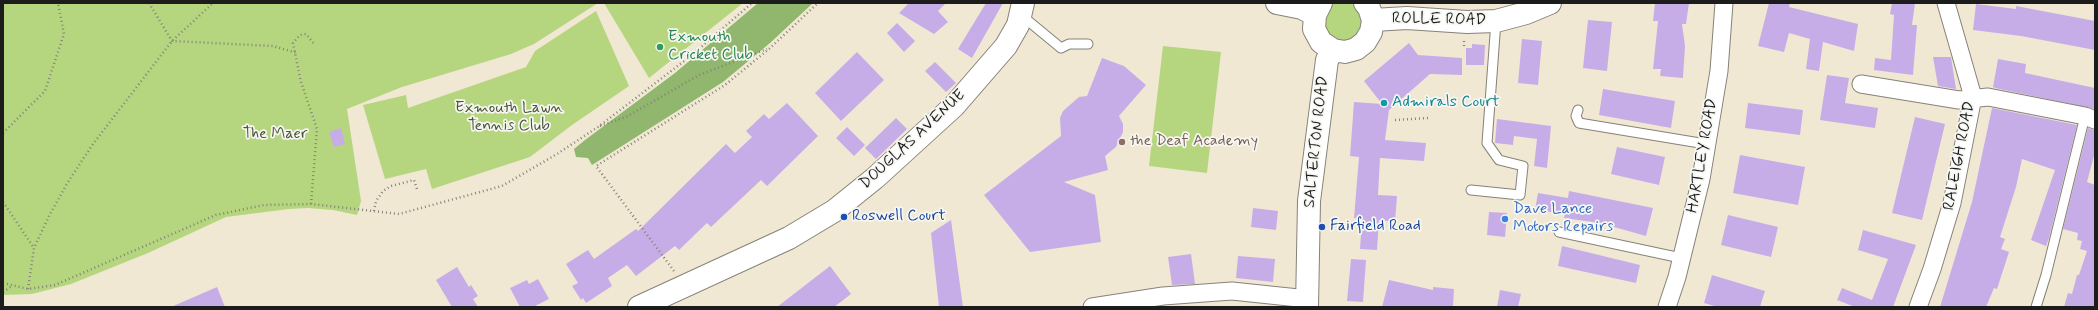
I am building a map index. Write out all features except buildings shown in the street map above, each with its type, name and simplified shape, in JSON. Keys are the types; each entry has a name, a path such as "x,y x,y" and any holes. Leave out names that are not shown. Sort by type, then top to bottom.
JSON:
{"street":[{"path":"1277,3 1302,8 1318,9 1314,29 1321,42 1333,50 1345,52 1356,49 1365,42 1371,32 1369,11"},
{"name":"HARTLEY ROAD","path":"1667,307 1701,179 1719,71 1724,3"},
{"name":"RALEIGH ROAD","path":"1918,307 1932,270 1952,203 1973,97 1946,3"},
{"name":"ROLLE ROAD","path":"1369,11 1407,18 1467,22 1496,21 1540,5"},
{"name":"DOUGLAS AVENUE","path":"639,307 686,287 789,238 834,211 915,144 959,101 1006,46 1022,9"},
{"name":"SALTERTON ROAD","path":"1308,303 1309,201 1327,60 1333,50"},
{"path":"1861,84 1959,100 1973,97 1988,97 2090,118"},
{"path":"1092,307 1163,296 1232,291 1308,303"}],"lane":[{"path":"1022,9 1061,48 1069,44 1088,44"},
{"path":"1471,190 1520,195 1523,166 1499,160 1487,143 1496,21"},
{"path":"1578,110 1576,116 1579,123 1706,144"},
{"path":"2036,307 2090,118"},
{"path":"1559,232 1681,258"}],"path":[{"path":"3,133 44,91 64,34 58,3"},
{"path":"149,3 172,41"},
{"path":"28,289 34,248 49,216 85,157 172,41 213,3"},
{"path":"3,283 28,289 55,285 216,215 264,205 311,204 399,214 502,186 557,154 598,127 692,55 752,3"},
{"path":"686,287 596,166 724,85 769,49 818,3"},
{"path":"311,204 317,129 301,82 297,54 293,43 300,34 306,34 314,44"},
{"path":"172,41 273,46 297,54"},
{"path":"598,127 626,117 700,75 760,50 769,49"},
{"path":"1396,120 1428,118"},
{"path":"374,211 376,201 382,191 391,186 414,180 416,189"},
{"path":"3,202 34,248"},
{"path":"3,292 12,286"}],"green space":[{"name":"The Maer","path":"3,3 598,3 534,44 511,54 402,87 347,109 361,201 357,215 333,210 308,208 226,217 148,253 71,284 32,294 3,295"},
{"name":"Exmouth Cricket Club","path":"604,3 743,3 649,78"},
{"path":"758,3 813,3 770,43 723,82 592,165 588,158 576,157 574,149 675,73"},
{"path":"1336,3 1351,3 1356,6 1365,25 1354,42 1333,42 1322,24 1331,5"},
{"name":"Exmouth Lawn Tennis Club","path":"596,11 629,86 572,125 530,157 432,189 426,169 385,179 363,105 406,95 408,108 526,67 535,51"},
{"path":"1163,46 1221,52 1207,173 1149,166"}],"place":[{"name":"Exmouth Cricket Club","path":"660,47"},
{"name":"Admirals Court","path":"1384,103"},
{"name":"the Deaf Academy","path":"1122,142"},
{"name":"Roswell Court","path":"844,217"},
{"name":"Dave Lance Motors Repairs","path":"1505,219"},
{"name":"Fairfield Road","path":"1322,227"}]}
